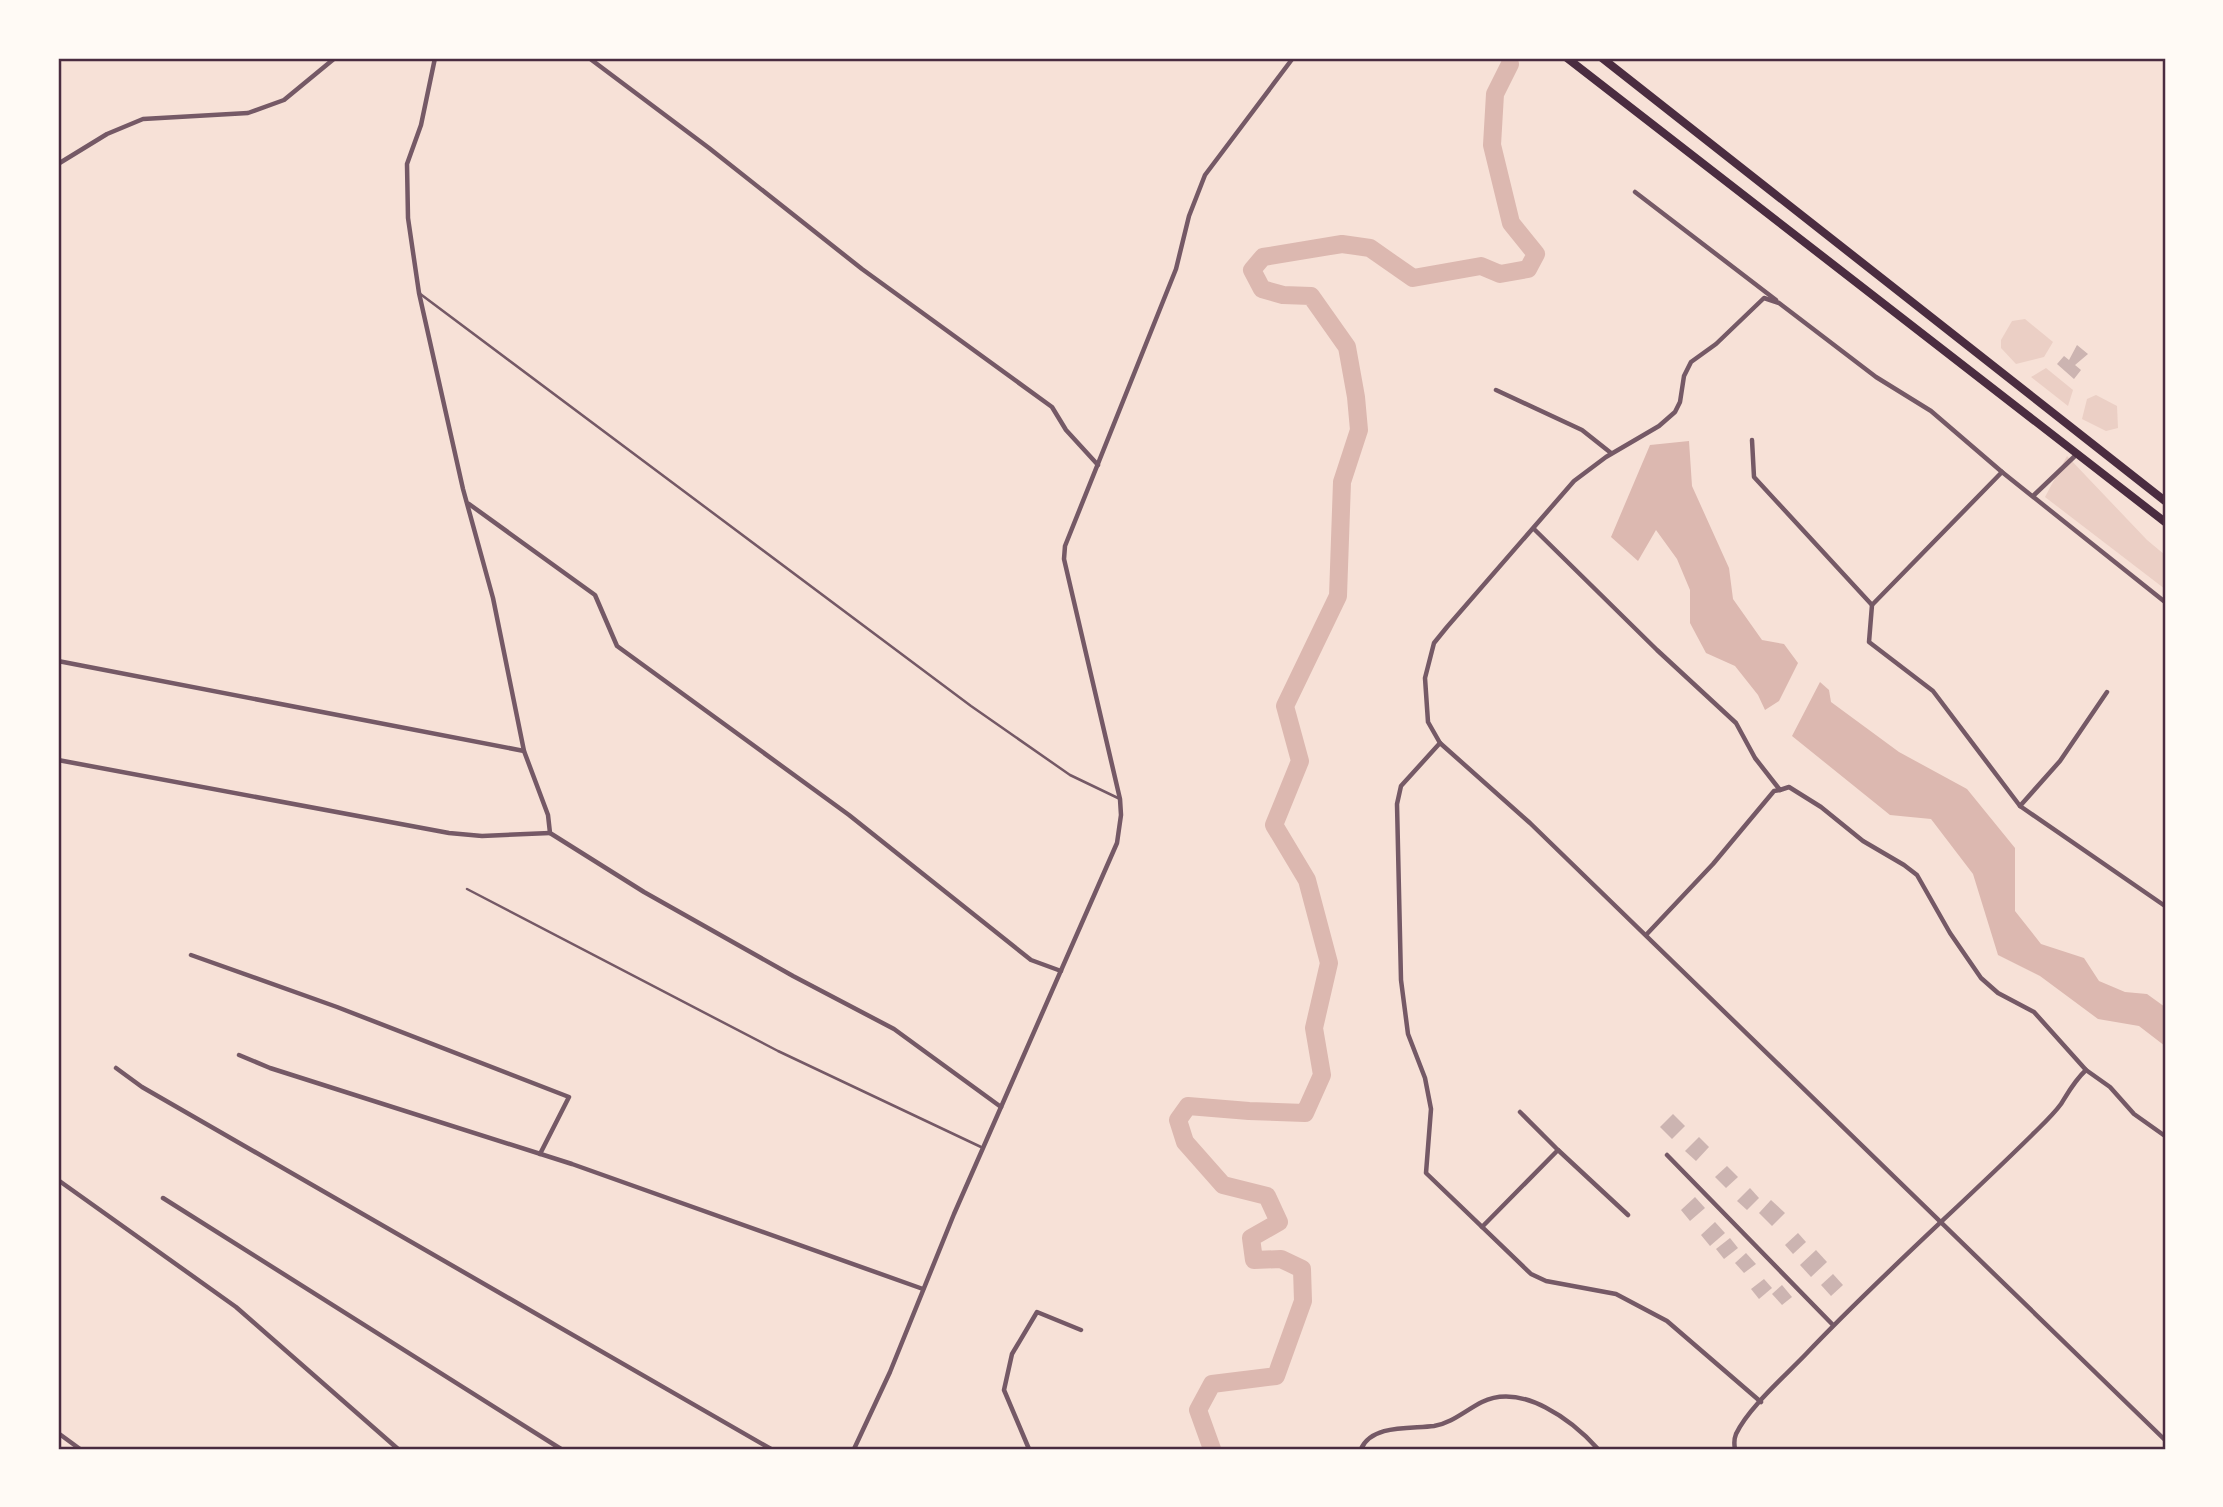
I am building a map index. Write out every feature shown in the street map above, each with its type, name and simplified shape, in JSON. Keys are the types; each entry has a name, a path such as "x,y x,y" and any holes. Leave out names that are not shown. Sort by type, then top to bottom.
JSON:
{"highway":[{"path":"1567,58 2165,522"},
{"path":"1602,58 2165,501"}],"street":[{"path":"58,164 107,134 144,119 248,113 284,100 335,58"},
{"path":"435,58 421,125 407,164 408,218 419,293 468,504 493,598 524,751 548,815 550,833"},
{"path":"589,58 709,148 862,270 1052,407 1066,430 1098,465"},
{"path":"854,1449 890,1372 954,1214 1117,843 1121,816 1120,799 1064,559 1065,546 1176,269 1189,216 1205,175 1293,58"},
{"path":"1635,192 1877,377 1931,411 2002,472 2165,602"},
{"path":"1779,303 1764,298 1716,344 1691,362 1684,376 1680,402 1675,412 1659,426 1611,453 1573,481 1434,643 1425,678 1428,722 1440,743 1530,823 2165,1440"},
{"path":"1496,390 1582,430 1611,453"},
{"path":"1752,440 1754,477 1872,606"},
{"path":"2033,496 2078,453"},
{"path":"2002,472 1872,606 1869,642 1933,691 2020,806 2165,906"},
{"path":"468,504 595,595 617,646 849,815 1031,960 1061,971"},
{"path":"1534,529 1736,723 1755,758 1780,790"},
{"path":"58,662 524,751"},
{"path":"2020,806 2060,761 2107,692"},
{"path":"1440,743 1401,786 1397,804 1401,980 1408,1034 1425,1079 1431,1109 1426,1173 1531,1274 1545,1281 1616,1294 1667,1321 1761,1402"},
{"path":"58,760 449,833 482,836 550,833 643,892 894,1029 1001,1107"},
{"path":"1646,936 1713,864 1774,792 1789,787 1821,807 1863,841 1904,864 1917,875 1946,927 1981,978 1998,993 2034,1012 2086,1069 2110,1087 2134,1114 2165,1136"},
{"path":"191,955 337,1007 569,1097 540,1154"},
{"path":"239,1055 270,1068 540,1154 837,1256 923,1289"},
{"path":"116,1068 142,1087 771,1449"},
{"path":"1735,1449 1735,1435 1747,1416 1909,1250 1941,1223 2051,1116 2075,1080 2086,1069"},
{"path":"1520,1112 1628,1215"},
{"path":"1482,1227 1558,1150"},
{"path":"1667,1155 1833,1325"},
{"path":"58,1180 236,1307 398,1449"},
{"path":"163,1198 561,1449"},
{"path":"1029,1449 1004,1390 1012,1354 1037,1312 1081,1330"},
{"path":"1361,1449 1366,1440 1378,1434 1389,1430 1444,1424 1483,1401 1502,1396 1534,1402 1559,1413 1598,1449"},
{"path":"58,1433 80,1449"}],"lane":[{"path":"419,293 971,706 1070,775 1120,799"},
{"path":"467,889 778,1051 985,1148"}],"shaded area":[{"path":"2025,319 2053,342 2044,357 2016,364 2001,348 2001,340 2012,321"},
{"path":"2046,368 2073,390 2068,406 2031,377"},
{"path":"2096,395 2117,406 2118,428 2106,431 2082,419 2087,399"},
{"path":"1689,441 1692,486 1729,568 1733,599 1762,640 1784,644 1798,663 1779,701 1765,710 1758,695 1735,666 1706,653 1690,623 1690,590 1677,559 1656,530 1638,561 1611,537 1650,445"},
{"path":"2067,456 2147,540 2165,555 2165,589 2045,497"},
{"path":"1820,682 1829,690 1831,702 1899,752 1967,789 2015,848 2015,911 2041,944 2084,958 2099,981 2125,992 2147,994 2165,1007 2165,1046 2139,1026 2098,1019 2040,976 1998,955 1973,874 1931,819 1890,815 1792,736"}],"building":[{"path":"2077,345 2088,354 2075,365 2081,370 2074,379 2057,364 2064,356 2069,360"},
{"path":"1673,1114 1685,1126 1672,1139 1660,1127"},
{"path":"1699,1137 1709,1147 1696,1161 1685,1151"},
{"path":"1727,1166 1738,1177 1726,1188 1715,1177"},
{"path":"1750,1188 1759,1198 1747,1210 1737,1201"},
{"path":"1695,1197 1705,1208 1690,1221 1681,1210"},
{"path":"1771,1200 1785,1213 1772,1226 1759,1213"},
{"path":"1715,1222 1725,1233 1710,1246 1701,1235"},
{"path":"1798,1233 1806,1242 1793,1254 1785,1245"},
{"path":"1730,1238 1738,1248 1724,1259 1716,1249"},
{"path":"1816,1250 1827,1262 1811,1277 1800,1265"},
{"path":"1746,1253 1756,1264 1744,1273 1735,1263"},
{"path":"1833,1274 1843,1285 1831,1296 1821,1285"},
{"path":"1764,1279 1772,1288 1759,1299 1751,1289"},
{"path":"1782,1285 1792,1297 1782,1305 1772,1294"}],"waterway":[{"path":"1212,1449 1198,1410 1212,1384 1276,1376 1303,1301 1302,1269 1281,1259 1254,1260 1251,1238 1279,1222 1267,1196 1223,1185 1185,1142 1178,1120 1188,1106 1305,1113 1322,1075 1314,1028 1329,963 1307,880 1274,825 1300,761 1285,706 1338,596 1342,482 1359,430 1347,347 1311,296 1283,295 1262,289 1252,270 1263,257 1342,244 1370,248 1413,278 1481,266 1500,274 1528,269 1536,254 1511,223 1492,145 1495,94 1510,64"}]}
